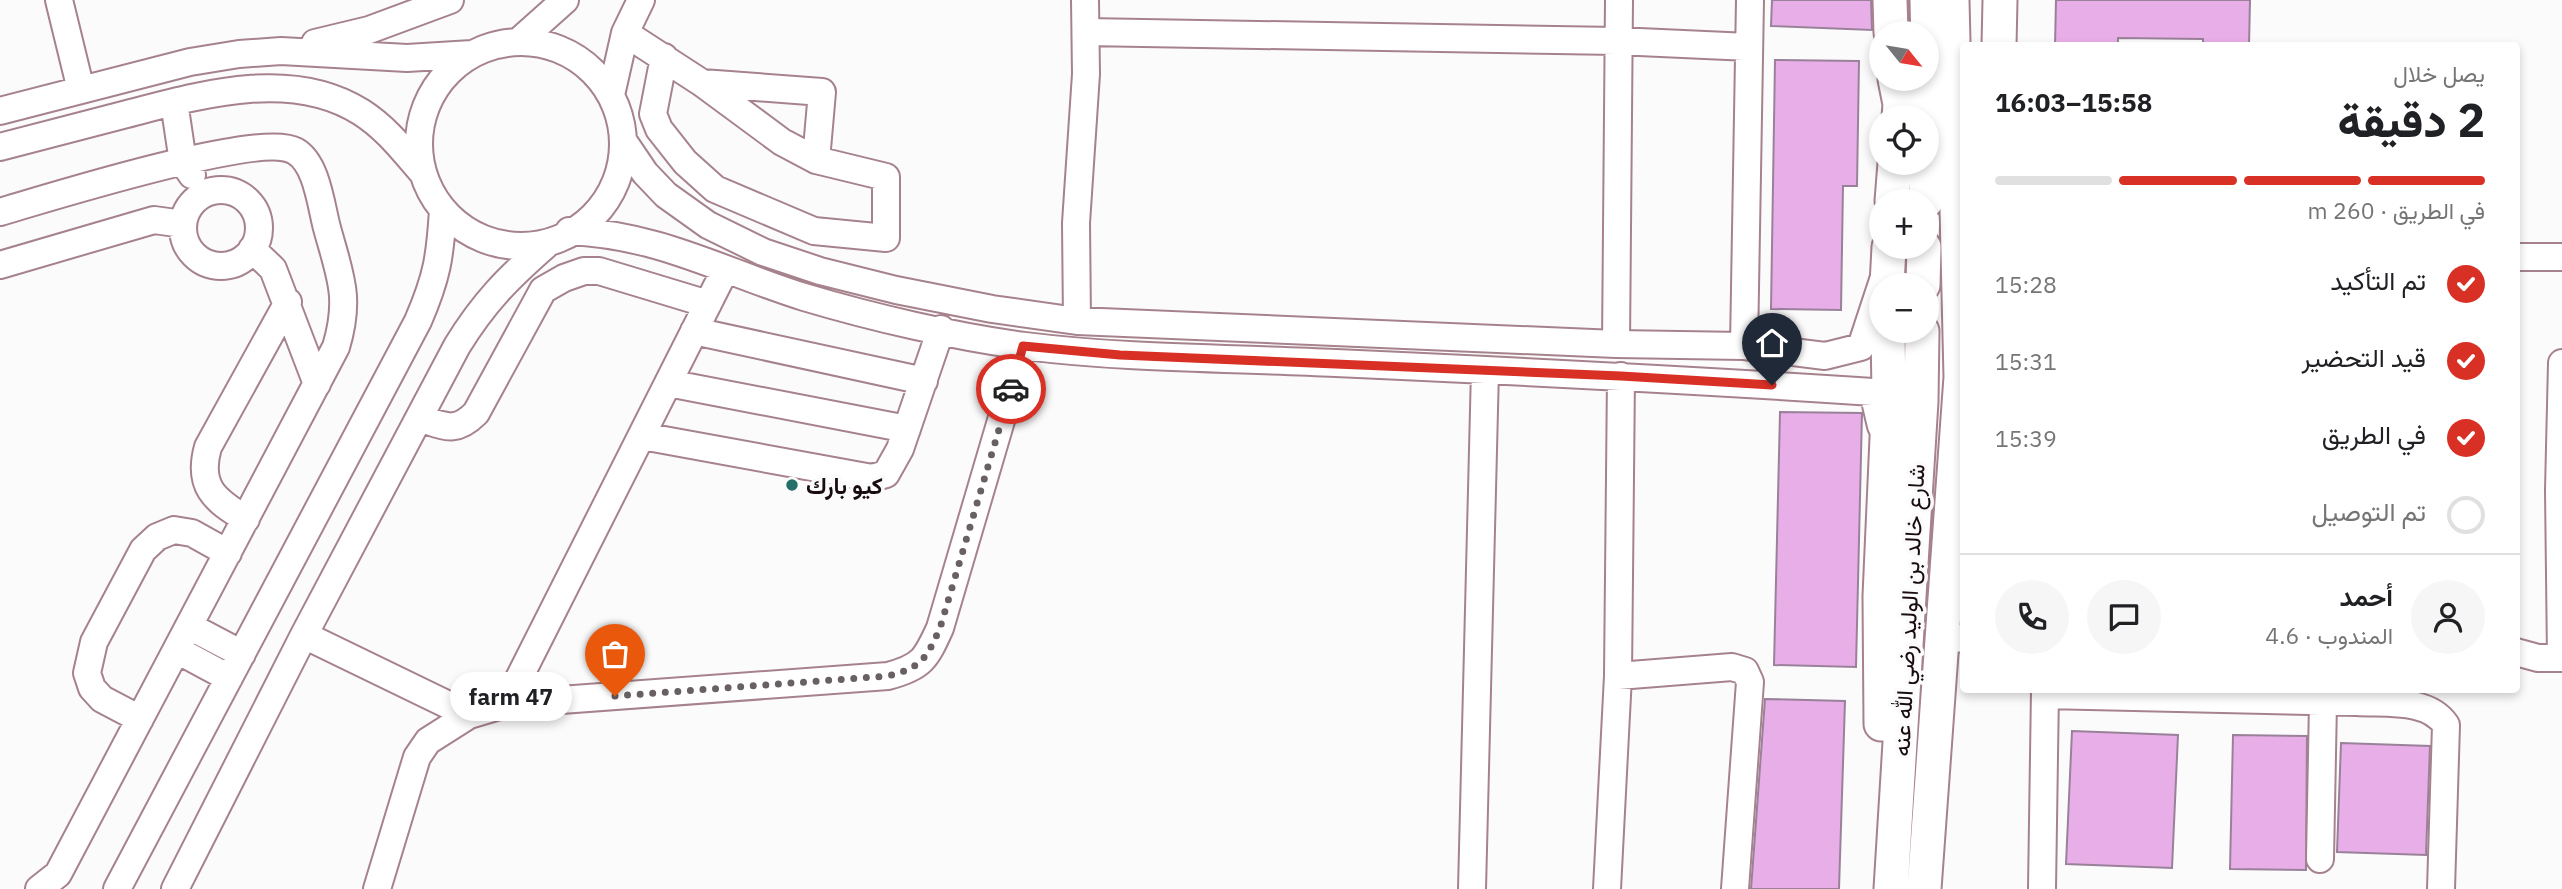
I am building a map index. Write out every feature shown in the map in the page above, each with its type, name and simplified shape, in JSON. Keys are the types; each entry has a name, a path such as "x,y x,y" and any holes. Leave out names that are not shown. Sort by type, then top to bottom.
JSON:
{"main road":[{"path":"1890,0 1891,21"},
{"path":"1926,189 1929,84 1927,0"},
{"name":"شارع خالد بن الوليد رضي الله عنه","path":"1952,0 1960,335"},
{"path":"1999,42 2000,0"},
{"path":"1888,343 1889,393 1880,596 1881,752 1895,820"},
{"name":"شارع خالد بن الوليد رضي الله عنه","path":"1891,889 1921,401 1922,343"},
{"name":"شارع خالد بن الوليد رضي الله عنه","path":"1924,889 1926,848 1952,617 1960,404"},
{"path":"1952,617 1960,524"}],"street":[{"path":"59,0 82,90"},
{"path":"0,111 190,62 281,51 369,30 406,8 450,0"},
{"path":"518,42 565,0"},
{"path":"611,95 625,33 641,0"},
{"path":"1077,321 1076,223 1086,74 1085,0"},
{"path":"1616,344 1619,0"},
{"path":"1744,346 1750,0"},
{"path":"1086,32 1617,41 1749,47"},
{"path":"625,33 664,57 702,83 749,120 816,160 886,177 886,239 814,231 715,189 685,162 659,129 653,114 664,57"},
{"path":"175,889 304,635 478,311 501,285 558,238 586,223 602,205 614,185 624,142 620,118 611,95 581,62 562,51 518,42 494,45 472,54 407,58 281,51"},
{"path":"472,54 439,84 427,104 418,147 421,171 430,194 460,228 480,239 523,248 558,238 607,233 639,239 691,254 725,270 806,297 1023,346 1120,355 1485,369 1873,392 1886,448"},
{"path":"702,83 822,92 816,160"},
{"path":"0,147 174,102 244,88 278,89 319,95 358,111 386,130 421,171"},
{"path":"174,102 183,162 204,194"},
{"path":"624,142 645,173 666,195 708,225 763,252 820,271 896,290 992,309 1077,321 1616,344 1744,346 1825,356 1861,347 1888,267"},
{"path":"0,212 183,162 259,146 280,146 297,151 311,170 344,290 345,318 336,347 58,874 39,889"},
{"path":"229,190 250,202 259,226 252,250 232,264 208,264 188,248 183,224 186,212 194,201 204,194 229,190"},
{"path":"117,889 418,321 435,282 440,258 443,210"},
{"path":"0,265 154,220 183,224"},
{"path":"252,250 273,269 288,302 317,384"},
{"path":"2520,257 2562,257"},
{"path":"506,704 725,270"},
{"path":"419,418 453,428 465,424 476,413 543,290 564,278 584,271 599,271 708,304"},
{"path":"246,519 222,505 210,491 204,476 204,460 208,446 288,302"},
{"path":"642,436 872,478 886,474 894,463 907,429 941,329"},
{"path":"694,331 923,381"},
{"path":"377,889 417,757 428,741 469,715 506,704 888,676 911,670 929,653 940,628 1023,346"},
{"path":"2520,653 2538,658 2562,658 2559,491 2562,363"},
{"path":"1472,889 1485,369"},
{"path":"1607,889 1618,677 1621,376"},
{"path":"668,383 907,429"},
{"path":"141,719 102,699 92,688 87,673 94,642 143,550 157,537 174,530 192,533 228,553"},
{"path":"189,626 242,654"},
{"path":"304,635 469,715"},
{"path":"177,650 229,678"},
{"path":"1618,677 1732,667 1745,671 1750,682 1735,889"},
{"path":"2042,889 2045,693"},
{"path":"2073,693 2323,702 2357,696 2420,706 2438,712 2446,725 2441,889"},
{"path":"2320,859 2323,702"},
{"path":"1926,848 1934,889"}],"building":[{"path":"1772,0 1871,0 1872,21 1869,21 1869,30 1771,26"},
{"path":"2056,0 2250,0 2249,42 2118,38 2118,42 2055,42"},
{"path":"1775,60 1859,61 1857,186 1843,186 1841,310 1771,309"},
{"path":"1780,412 1862,413 1856,667 1774,665"},
{"path":"1765,699 1845,701 1839,889 1751,889"},
{"path":"2072,731 2178,735 2172,868 2066,864"},
{"path":"2233,735 2307,736 2306,870 2230,869"},
{"path":"2341,743 2430,746 2426,855 2337,852"}],"way so far":[{"path":"615,696 888,676 911,670 929,653 940,628 1011,389"}],"place":[{"name":"كيو بارك","path":"792,485"},
{"name":"farm 47","path":"615,696"}],"route":[{"path":"1011,389 1023,346 1120,355 1236,358 1772,385"}]}
